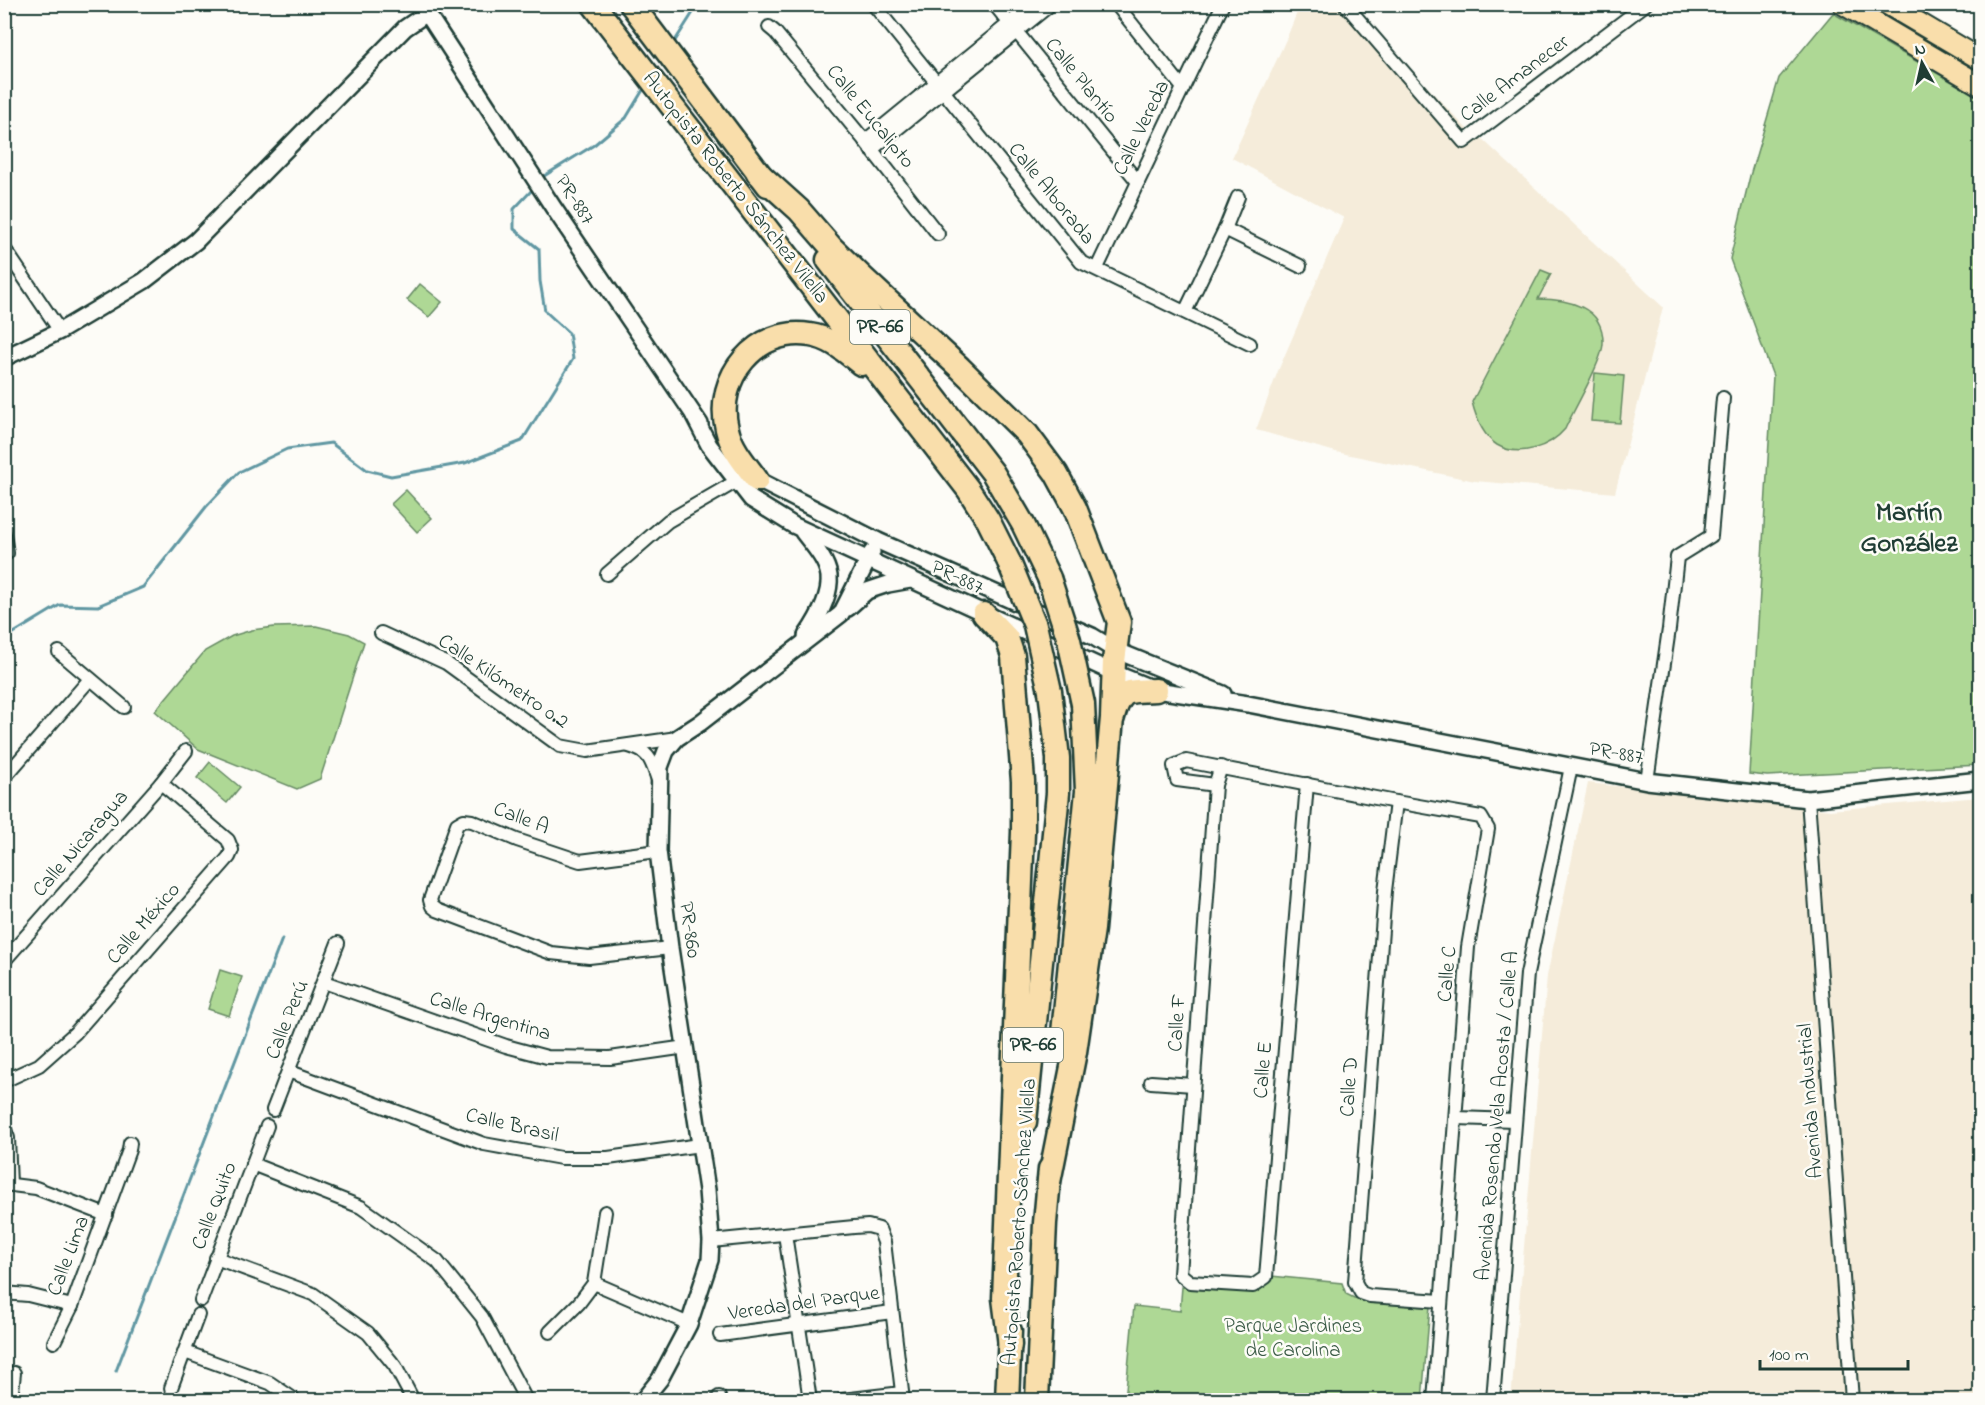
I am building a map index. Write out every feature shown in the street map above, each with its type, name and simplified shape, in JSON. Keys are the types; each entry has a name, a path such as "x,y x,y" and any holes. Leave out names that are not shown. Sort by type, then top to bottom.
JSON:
{"highway":[{"path":"580,4 590,17 616,35"},
{"name":"Autopista Roberto Sánchez Vilella","path":"592,4 968,489 988,520 1009,562 1035,625 1056,726 1058,793 1018,1199 1008,1401"},
{"name":"Autopista Roberto Sánchez Vilella","path":"633,7 758,173 993,473 1023,524 1048,578 1069,640 1083,704 1086,811 1049,1182 1037,1401"},
{"path":"758,173 799,210 832,248 1027,434 1056,473 1075,508 1119,622 1093,930 1082,1011 1049,1182"},
{"path":"747,480 740,458 727,431 724,402 729,381 738,365 753,349 786,335 808,334 820,337 850,354 885,384"},
{"path":"984,614 1007,638 1013,656 1023,782 1023,832 1004,1298 1010,1345"},
{"path":"1112,718 1122,695 1156,690"}],"main road":[{"path":"1843,4 1980,85"},
{"path":"1887,4 1980,59"}],"street":[{"name":"Calle Alborada","path":"873,4 1081,262 1250,344"},
{"name":"Calle Plantío","path":"994,4 1137,182"},
{"path":"1013,28 1033,4"},
{"path":"868,146 1013,28 1051,4"},
{"path":"1116,4 1183,88"},
{"name":"Calle Vereda","path":"1097,268 1222,4"},
{"name":"Calle Amanecer","path":"1345,4 1464,142 1646,4"},
{"path":"4,358 60,331 144,281 196,241 424,9"},
{"name":"PR-887","path":"424,9 553,207 706,434 743,471 752,499 801,529 1113,673 1156,690 1248,704 1647,781 1808,799 1980,780"},
{"name":"Calle Eucalipto","path":"769,27 938,234"},
{"path":"1185,312 1238,197"},
{"path":"1225,229 1300,266"},
{"path":"4,248 60,331"},
{"path":"1647,781 1677,557 1711,536 1723,398"},
{"path":"607,574 668,521 747,480"},
{"name":"PR-887","path":"747,480 1092,636 1115,650 1248,704"},
{"path":"798,647 816,621 825,602 829,576 825,564 801,529"},
{"path":"4,534 7,553 4,555"},
{"name":"PR-860","path":"643,1401 660,1379 689,1324 710,1260 711,1242 700,1144 670,948 658,851 660,767 666,751 677,738 700,723 841,614 878,541"},
{"path":"841,614 867,591 910,580"},
{"name":"Calle Kilómetro 0.2","path":"381,633 446,663 560,746 587,751 677,738"},
{"path":"59,652 124,707"},
{"path":"4,778 90,679"},
{"path":"627,746 641,749 648,756 659,783"},
{"name":"Calle Nicaragua","path":"4,961 186,752"},
{"name":"Calle C","path":"1215,785 1177,780 1174,766 1186,760 1481,817 1488,829 1468,947 1457,1118 1434,1401"},
{"name":"Calle F","path":"1187,1279 1180,1274 1215,785 1221,767"},
{"name":"Avenida Rosendo Vela Acosta / Calle A","path":"1493,1401 1527,974 1571,767"},
{"name":"Calle México","path":"4,1081 39,1065 75,1032 229,857 232,850 228,840 161,783"},
{"name":"Calle E","path":"1187,1279 1190,1282 1253,1286 1266,1277 1307,783"},
{"name":"Avenida Industrial","path":"1808,799 1852,1401"},
{"name":"Calle D","path":"1396,802 1384,891 1355,1282 1361,1293 1370,1296 1441,1301"},
{"name":"Calle A","path":"658,851 580,861 464,820 457,824 430,900 432,906 437,910 551,953 589,957 670,948"},
{"name":"Calle Perú","path":"273,1110 338,943"},
{"name":"Calle Argentina","path":"324,981 506,1046 547,1057 610,1058 686,1047"},
{"name":"Calle Brasil","path":"288,1071 484,1144 561,1158 608,1158 700,1144"},
{"path":"1151,1082 1193,1085"},
{"path":"1457,1118 1514,1120"},
{"name":"Calle Quito","path":"201,1300 267,1126"},
{"path":"4,1127 8,1138 7,1184"},
{"path":"106,1215 130,1143"},
{"path":"252,1164 361,1207 437,1262 482,1317 526,1401"},
{"name":"Calle Lima","path":"7,1184 36,1188 106,1215 72,1306 54,1342"},
{"path":"550,1332 579,1303 594,1283 605,1212"},
{"path":"711,1242 868,1226 879,1229 884,1242 902,1397 842,1401"},
{"path":"785,1234 810,1401"},
{"path":"216,1258 313,1294 368,1333 395,1366 413,1401"},
{"path":"594,1283 689,1324"},
{"path":"4,1293 28,1295 72,1306"},
{"name":"Vereda del Parque","path":"720,1335 892,1312"},
{"path":"171,1389 198,1314"},
{"path":"185,1352 270,1383 295,1401"},
{"path":"9,1395 14,1373"}],"shaded area":[{"path":"1300,5 1350,5 1466,128 1479,136 1663,307 1615,493 1475,481 1336,452 1256,430 1278,371 1344,218 1232,158"},
{"path":"1588,783 1830,810 1980,797 1980,1400 1511,1400 1547,976"}],"green space":[{"path":"1833,13 1980,98 1980,765 1767,776 1749,774 1773,376 1730,259 1750,176 1779,78"},
{"path":"1541,270 1551,274 1538,299 1572,303 1591,313 1602,330 1602,351 1565,429 1551,441 1534,449 1515,451 1497,445 1488,437 1478,420 1472,402"},
{"path":"420,284 442,302 429,317 407,300"},
{"path":"1595,373 1624,376 1620,423 1591,421"},
{"path":"406,490 432,518 417,532 391,504"},
{"path":"316,626 349,634 364,642 320,779 297,789 198,749 155,711 205,651 232,636 274,627"},
{"path":"210,762 240,787 227,803 197,778"},
{"path":"220,970 242,977 229,1016 208,1009"},
{"name":"Parque Jardines de Carolina","path":"1271,1276 1342,1283 1346,1294 1354,1298 1430,1306 1422,1400 1125,1400 1134,1306 1180,1311 1182,1287 1255,1289"}],"waterway":[{"path":"673,44 701,4"},
{"path":"544,176 594,145 626,118 646,85"},
{"path":"4,635 12,634 60,605 98,606 143,587 206,507 239,472 287,449 331,443 367,470 391,476 465,463 522,441 573,359 569,333 545,311 540,281 539,249 514,229 514,209 532,190"},
{"path":"116,1371 282,939"}],"district":[{"name":"Martín González","path":"1909,528"}]}
